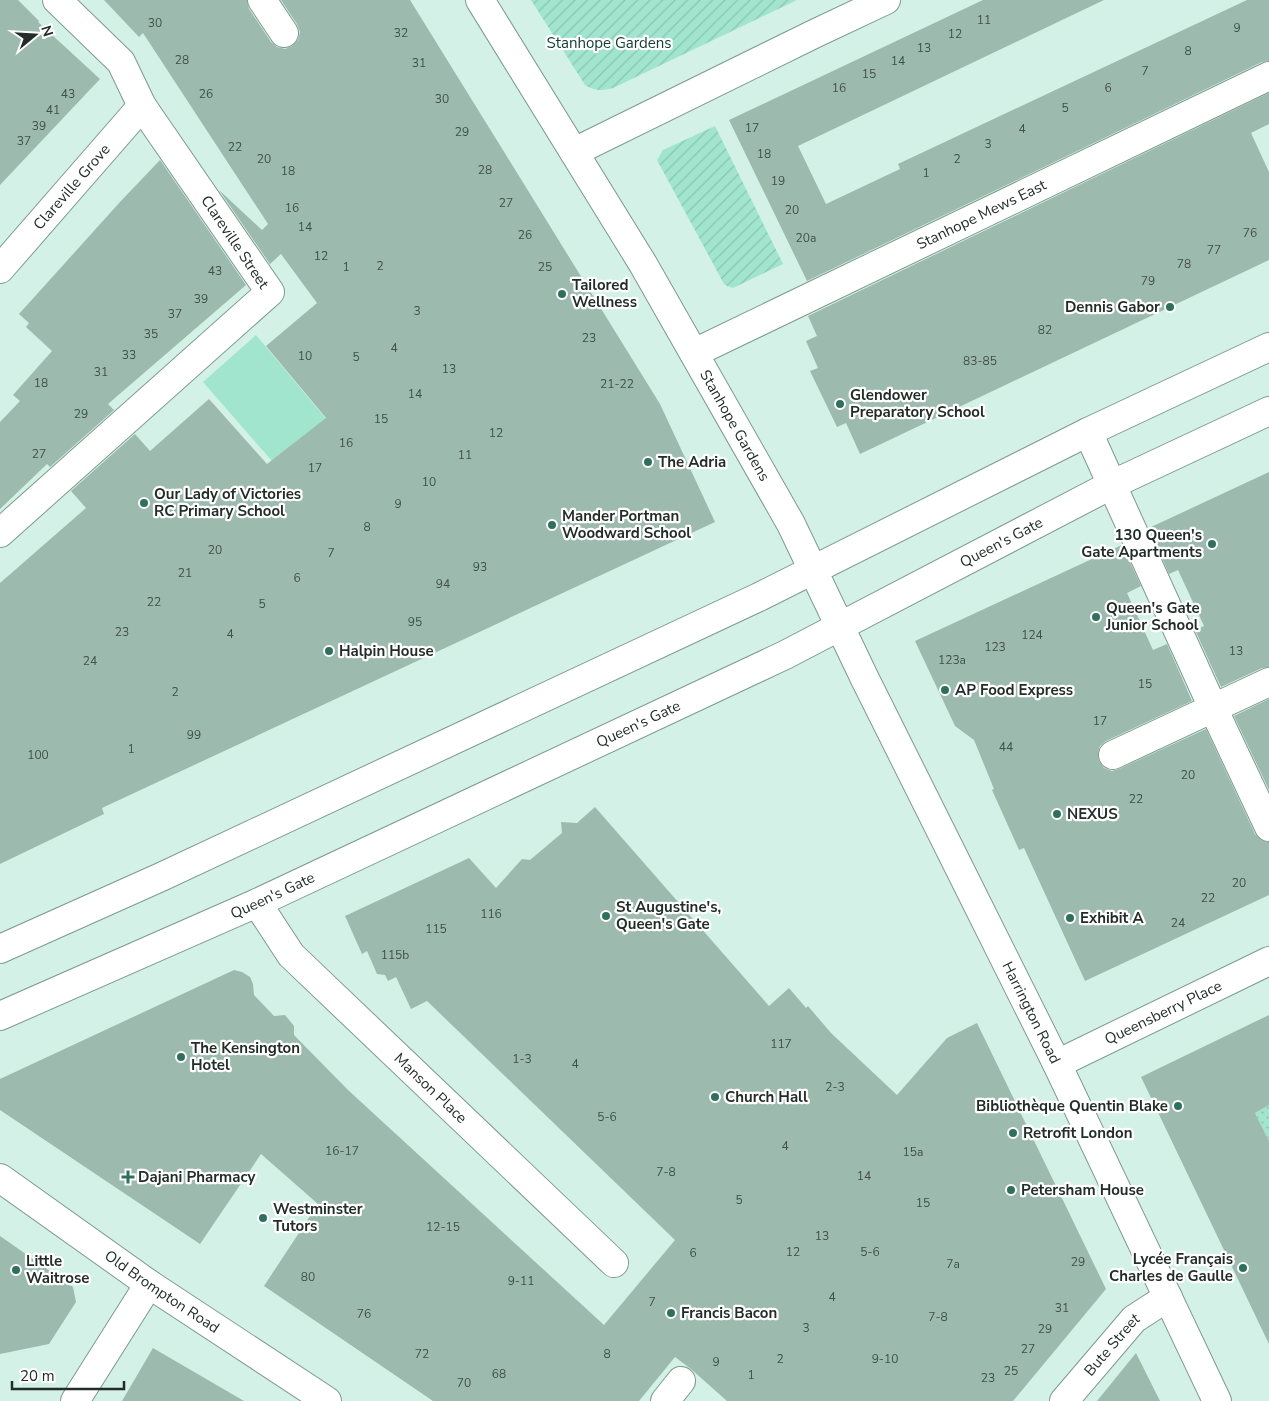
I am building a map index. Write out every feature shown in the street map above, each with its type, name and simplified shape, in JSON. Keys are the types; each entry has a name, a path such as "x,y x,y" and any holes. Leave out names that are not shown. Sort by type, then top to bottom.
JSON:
{"street":[{"name":"Clareville Street","path":"0,533 270,292 142,106 121,62 57,0"},
{"path":"262,0 284,33"},
{"name":"Stanhope Gardens","path":"480,0 643,264 791,524 840,626"},
{"path":"574,152 886,0"},
{"name":"Stanhope Mews East","path":"694,353 1269,76"},
{"name":"Clareville Grove","path":"0,269 142,106"},
{"path":"0,949 170,872 759,597 1088,432 1269,347"},
{"name":"Queen's Gate","path":"5,1016 257,903 785,655 1111,485 1269,412"},
{"path":"1088,432 1269,827"},
{"name":"Harrington Road","path":"840,626 1057,1064 1217,1401"},
{"path":"1113,755 1269,682"},
{"name":"Manson Place","path":"257,903 291,955 614,1263"},
{"name":"Queensberry Place","path":"1057,1064 1269,961"},
{"name":"Old Brompton Road","path":"0,1178 149,1284 327,1401"},
{"path":"75,1401 149,1284"},
{"name":"Bute Street","path":"1064,1401 1134,1319 1168,1296"}],"green space":[{"name":"Stanhope Gardens","path":"531,0 797,0 613,88 602,90 585,85"},
{"path":"715,126 783,264 733,288 724,284 657,160 663,150"},
{"path":"256,335 326,419 272,461 203,382"},
{"path":"1269,1105 1269,1141 1255,1113"}],"building":[{"path":"0,0 18,0 38,22 100,79 0,185"},
{"path":"104,0 247,0 249,9 271,42 277,47 285,49 292,46 298,40 300,32 297,24 281,0 410,0 660,404 715,522 102,808 104,814 0,864 0,583 86,508 71,491 135,434 150,451 209,399 267,464 326,418 266,346 317,303 281,254 270,264 219,190 262,230 268,224 143,33 139,37"},
{"path":"983,0 1104,0 798,146 826,204 900,169 898,164 1247,0 1269,0 1269,61 1262,62 807,281 729,120"},
{"path":"1269,93 1269,124 1251,133 1269,172 1269,260 860,454 846,423 837,427 810,371 818,368 806,341 817,336 808,316"},
{"path":"160,160 246,285 108,404 114,410 50,467 47,464 0,509 0,422 20,401 13,395 52,351 26,327 29,323 19,314"},
{"name":"130 Queen's Gate Apartments","path":"1269,472 1269,667 1262,668 1221,687 1195,630 1204,626 1178,570 1169,574 1149,528"},
{"path":"1122,545 1141,586 1127,593 1153,650 1167,644 1192,701 1106,741 1100,746 1098,753 1099,761 1104,768 1112,771 1119,769 1206,729 1255,834 1261,840 1269,842 1269,895 1085,981 1024,848 1019,850 992,790 994,789 974,740 955,726 915,641"},
{"path":"1269,699 1269,790 1234,716"},
{"path":"595,807 769,1006 789,988 806,1008 808,1006 831,1033 897,1095 947,1038 977,1023 1106,1289 1013,1401 727,1401 675,1357 639,1401 433,1401 264,1286 318,1204 261,1154 200,1244 0,1110 0,1079 234,970 242,972 250,977 254,995 274,1016 285,1015 294,1026 294,1035 348,1090 604,1325 675,1240 427,1001 411,1009 396,977 388,981 385,975 377,974 367,951 362,954 345,916 469,858 496,888 522,859 530,860 562,833 561,822 577,823"},
{"name":"Lycée Français Charles de Gaulle","path":"1269,1015 1269,1105 1255,1113 1269,1141 1269,1344 1141,1077"},
{"path":"0,1236 73,1287 76,1302 49,1344 0,1354"},
{"path":"153,1348 244,1401 122,1401"},
{"path":"1136,1353 1160,1401 1097,1401"}],"place":[{"name":"Tailored Wellness","path":"562,294"},
{"name":"Dennis Gabor","path":"1170,307"},
{"name":"Glendower Preparatory School","path":"840,404"},
{"name":"The Adria","path":"648,462"},
{"name":"Our Lady of Victories RC Primary School","path":"144,503"},
{"name":"Mander Portman Woodward School","path":"552,525"},
{"name":"130 Queen's Gate Apartments","path":"1212,544"},
{"name":"Queen's Gate Junior School","path":"1096,617"},
{"name":"Halpin House","path":"329,651"},
{"name":"AP Food Express","path":"945,690"},
{"name":"NEXUS","path":"1057,814"},
{"name":"St Augustine's, Queen's Gate","path":"606,916"},
{"name":"Exhibit A","path":"1070,918"},
{"name":"The Kensington Hotel","path":"181,1057"},
{"name":"Church Hall","path":"715,1097"},
{"name":"Bibliothèque Quentin Blake","path":"1178,1106"},
{"name":"Retrofit London","path":"1013,1133"},
{"name":"Dajani Pharmacy","path":"128,1177"},
{"name":"Petersham House","path":"1011,1190"},
{"name":"Westminster Tutors","path":"263,1218"},
{"name":"Lycée Français Charles de Gaulle","path":"1243,1268"},
{"name":"Little Waitrose","path":"16,1270"},
{"name":"Francis Bacon","path":"671,1313"}]}
